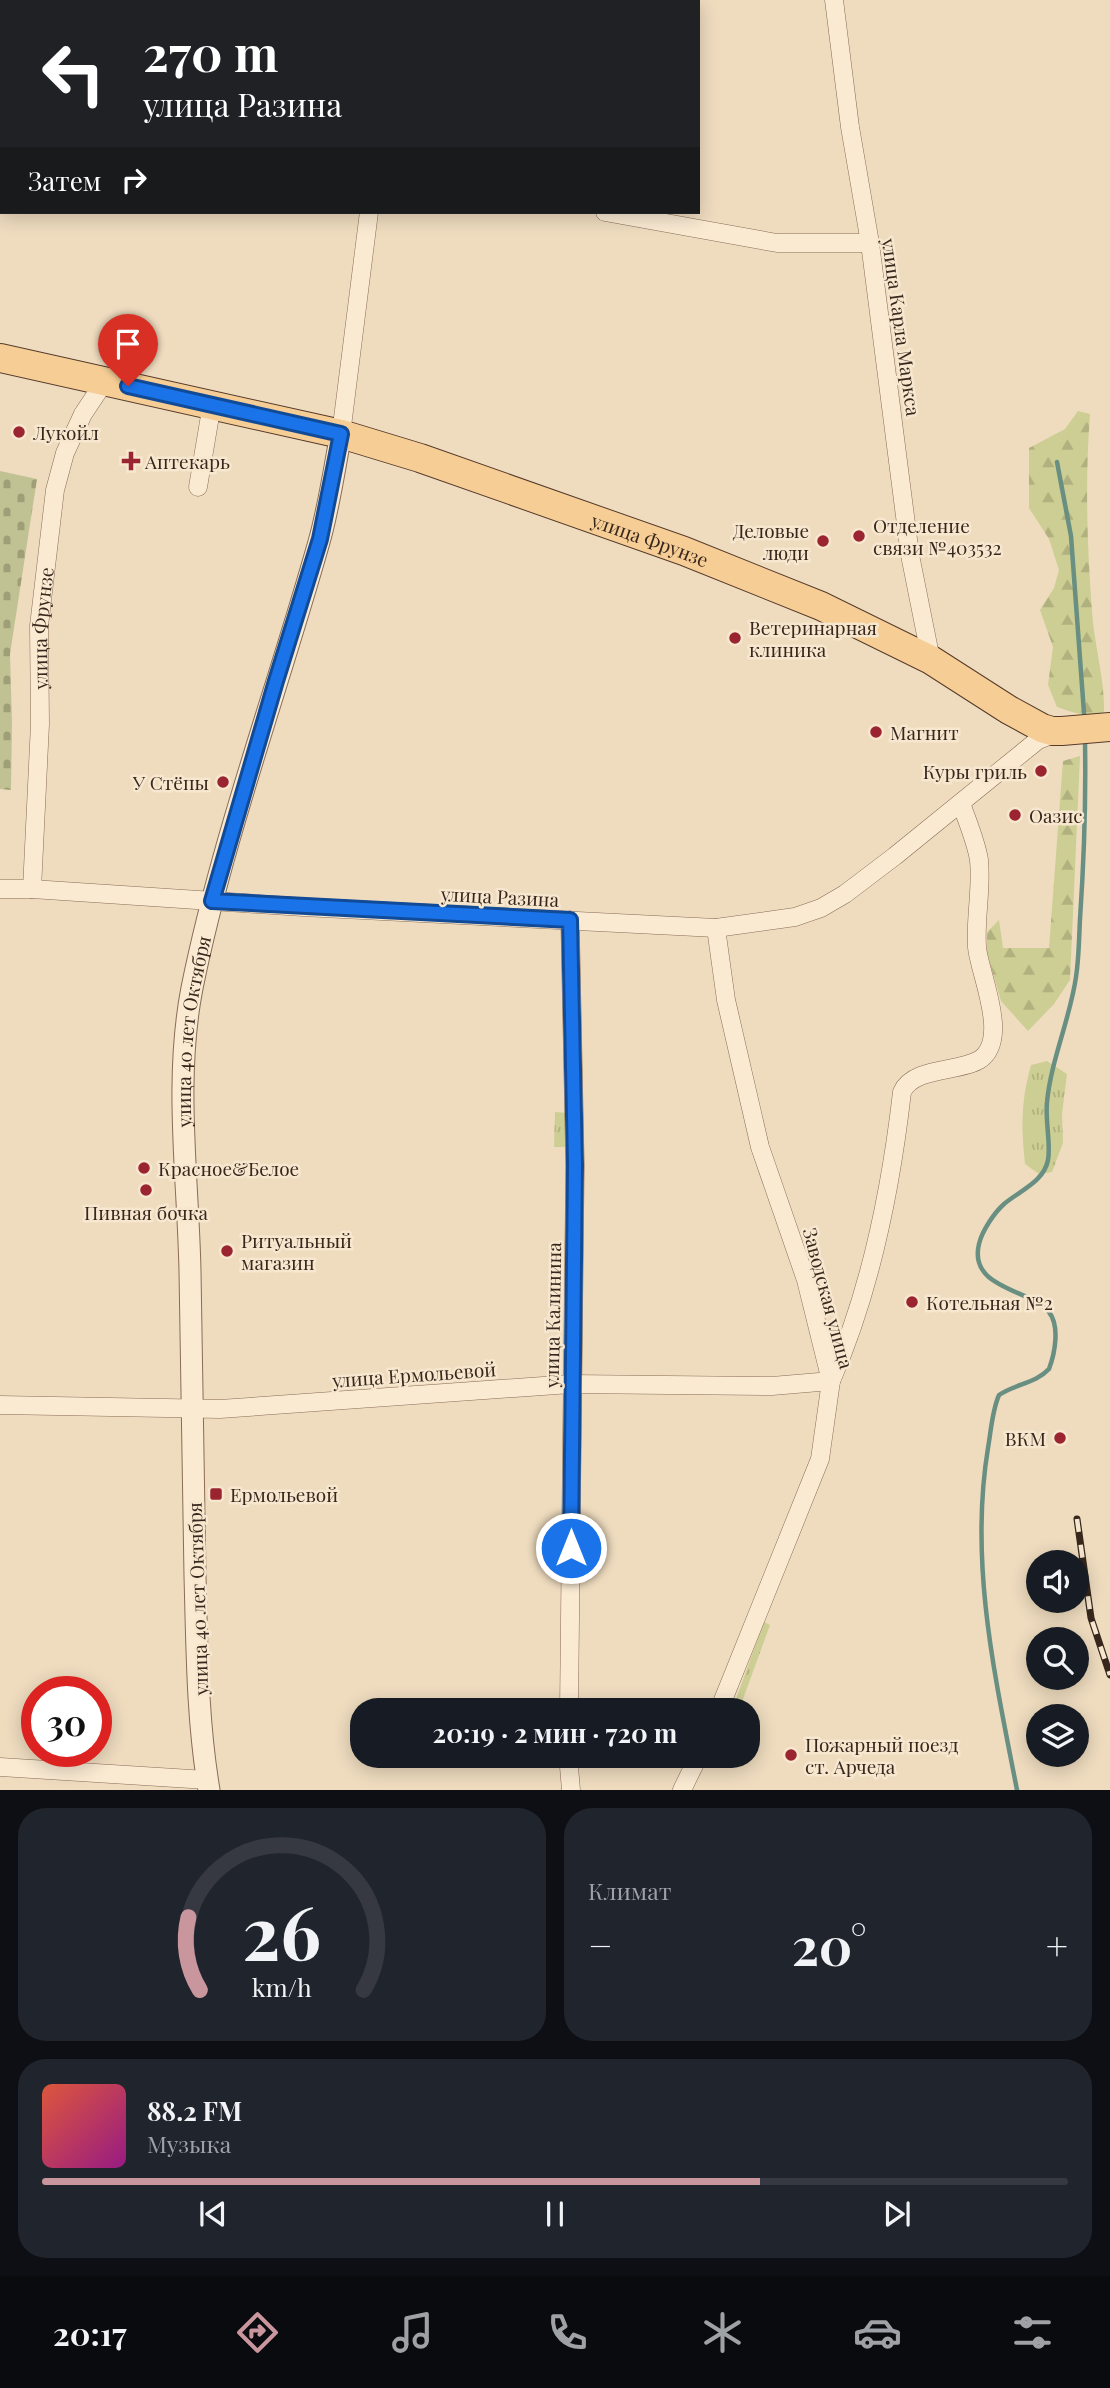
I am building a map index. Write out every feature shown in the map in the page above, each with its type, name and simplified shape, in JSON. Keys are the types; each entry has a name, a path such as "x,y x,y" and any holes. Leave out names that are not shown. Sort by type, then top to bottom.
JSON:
{"main road":[{"name":"улица Фрунзе","path":"0,358 341,434 520,492 684,551 821,606 932,660 1042,728 1062,731"},
{"path":"1062,731 1110,727"}],"street":[{"name":"улица Карла Маркса","path":"834,0 850,127 870,243 912,565 932,660"},
{"name":"улица 40 лет Октября","path":"208,1785 200,1710 197,1645 190,1268 183,1071 186,1030 212,901 320,539 341,434 369,214"},
{"path":"616,214 777,243 870,243"},
{"name":"улица Фрунзе","path":"32,889 40,724 39,626 55,491 65,453 83,414 105,381"},
{"path":"198,488 212,404"},
{"name":"улица Разина","path":"0,889 716,928 795,917 821,908 845,894 1038,740 1062,731"},
{"path":"831,1381 845,1350 869,1268 883,1210 902,1092 905,1086 917,1078 978,1060 987,1052 991,1036 992,1008 977,948 979,860 961,803"},
{"name":"улица Калинина","path":"569,1698 575,1165 570,920"},
{"name":"Заводская улица","path":"716,928 726,1000 760,1147 806,1280 831,1381 820,1459 724,1698"},
{"name":"улица Ермольевой","path":"0,1405 191,1409 571,1384 772,1386 831,1381"},
{"path":"0,1767 208,1785"},
{"path":"569,1768 571,1790"},
{"path":"682,1790 693,1768"}],"green space":[{"path":"1078,411 1090,414 1087,488 1089,562 1093,624 1104,700 1104,712 1093,715 1057,707 1048,685 1053,647 1040,610 1054,588 1059,570 1049,539 1029,508 1029,448 1065,429"},
{"path":"0,471 37,479 10,654 11,790 0,789"},
{"path":"1080,756 1070,980 1054,1004 1028,1031 1001,1001 987,953 987,932 999,920 1003,948 1049,948 1063,761"},
{"path":"1047,1061 1067,1074 1062,1114 1063,1143 1052,1172 1039,1174 1025,1164 1023,1114 1031,1065"},
{"path":"555,1112 568,1113 568,1147 554,1147"},
{"path":"764,1622 770,1625 743,1698 736,1698"}],"waterway":[{"path":"1057,462 1071,536 1084,713"},
{"path":"1017,1790 987,1620 981,1534 983,1491 992,1421 999,1395 1044,1374 1049,1369 1055,1348 1055,1332 1049,1312 1040,1304 992,1279 983,1270 978,1259 979,1244 996,1212 1036,1180 1046,1168 1048,1160 1049,1086 1078,963 1085,743"}],"railway":[{"path":"1077,1519 1091,1618 1110,1675"}],"place":[{"name":"Лукойл","path":"19,432"},
{"name":"Аптекарь","path":"131,461"},
{"name":"Отделение связи №403532","path":"859,536"},
{"name":"Деловые люди","path":"823,541"},
{"name":"Ветеринарная клиника","path":"735,638"},
{"name":"Магнит","path":"876,732"},
{"name":"Куры гриль","path":"1041,771"},
{"name":"У Стёпы","path":"223,782"},
{"name":"Оазис","path":"1015,815"},
{"name":"Красное&Белое","path":"144,1168"},
{"name":"Пивная бочка","path":"146,1190"},
{"name":"Ритуальный магазин","path":"227,1251"},
{"name":"Котельная №2","path":"912,1302"},
{"name":"ВКМ","path":"1060,1438"},
{"name":"Ермольевой","path":"216,1494"},
{"name":"Пожарный поезд ст. Арчеда","path":"791,1755"}],"route":[{"path":"128,386 341,434 320,539 212,901 570,920 575,1165 571,1548"}]}
